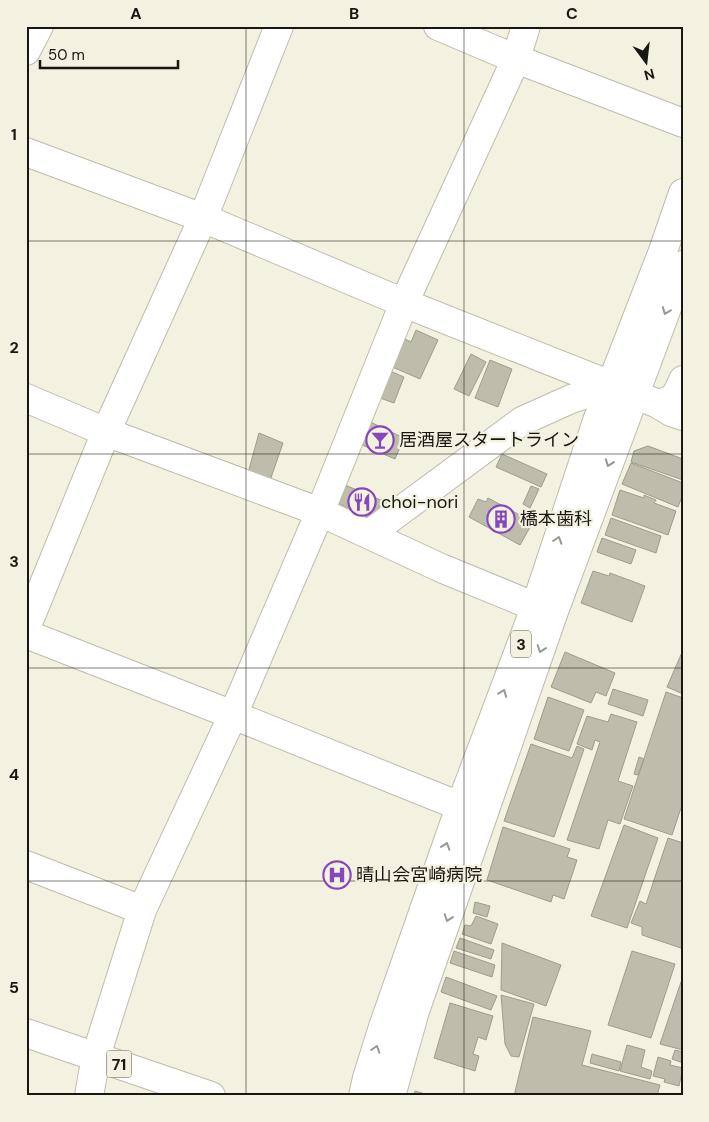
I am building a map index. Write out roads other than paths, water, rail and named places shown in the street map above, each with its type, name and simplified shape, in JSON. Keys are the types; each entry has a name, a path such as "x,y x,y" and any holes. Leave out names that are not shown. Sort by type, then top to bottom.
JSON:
{"main road":[{"path":"26,51 39,26"},
{"path":"26,628 106,432 203,218 279,26"},
{"path":"438,26 516,59 683,124"},
{"path":"89,1096 96,1056 142,910 233,714 320,512 404,303 516,59 526,26"},
{"path":"26,152 203,218 404,303 634,394 683,416"},
{"name":"3","path":"363,1096 383,1027 472,811 544,611 597,421 634,394 676,258 683,193"},
{"path":"369,534 522,421 571,399 634,394 665,403 672,399 679,391 683,380"},
{"path":"26,398 106,432 320,512 441,568 544,611"},
{"path":"26,634 233,714 472,811"},
{"name":"3","path":"391,1096 472,811"},
{"path":"26,865 142,910"},
{"name":"71","path":"26,1033 211,1096"}],"place":[{"name":"居酒屋スタートライン","path":"380,440"},
{"name":"choi-nori","path":"362,502"},
{"name":"橋本歯科","path":"501,519"},
{"name":"晴山会宮崎病院","path":"337,875"}]}
